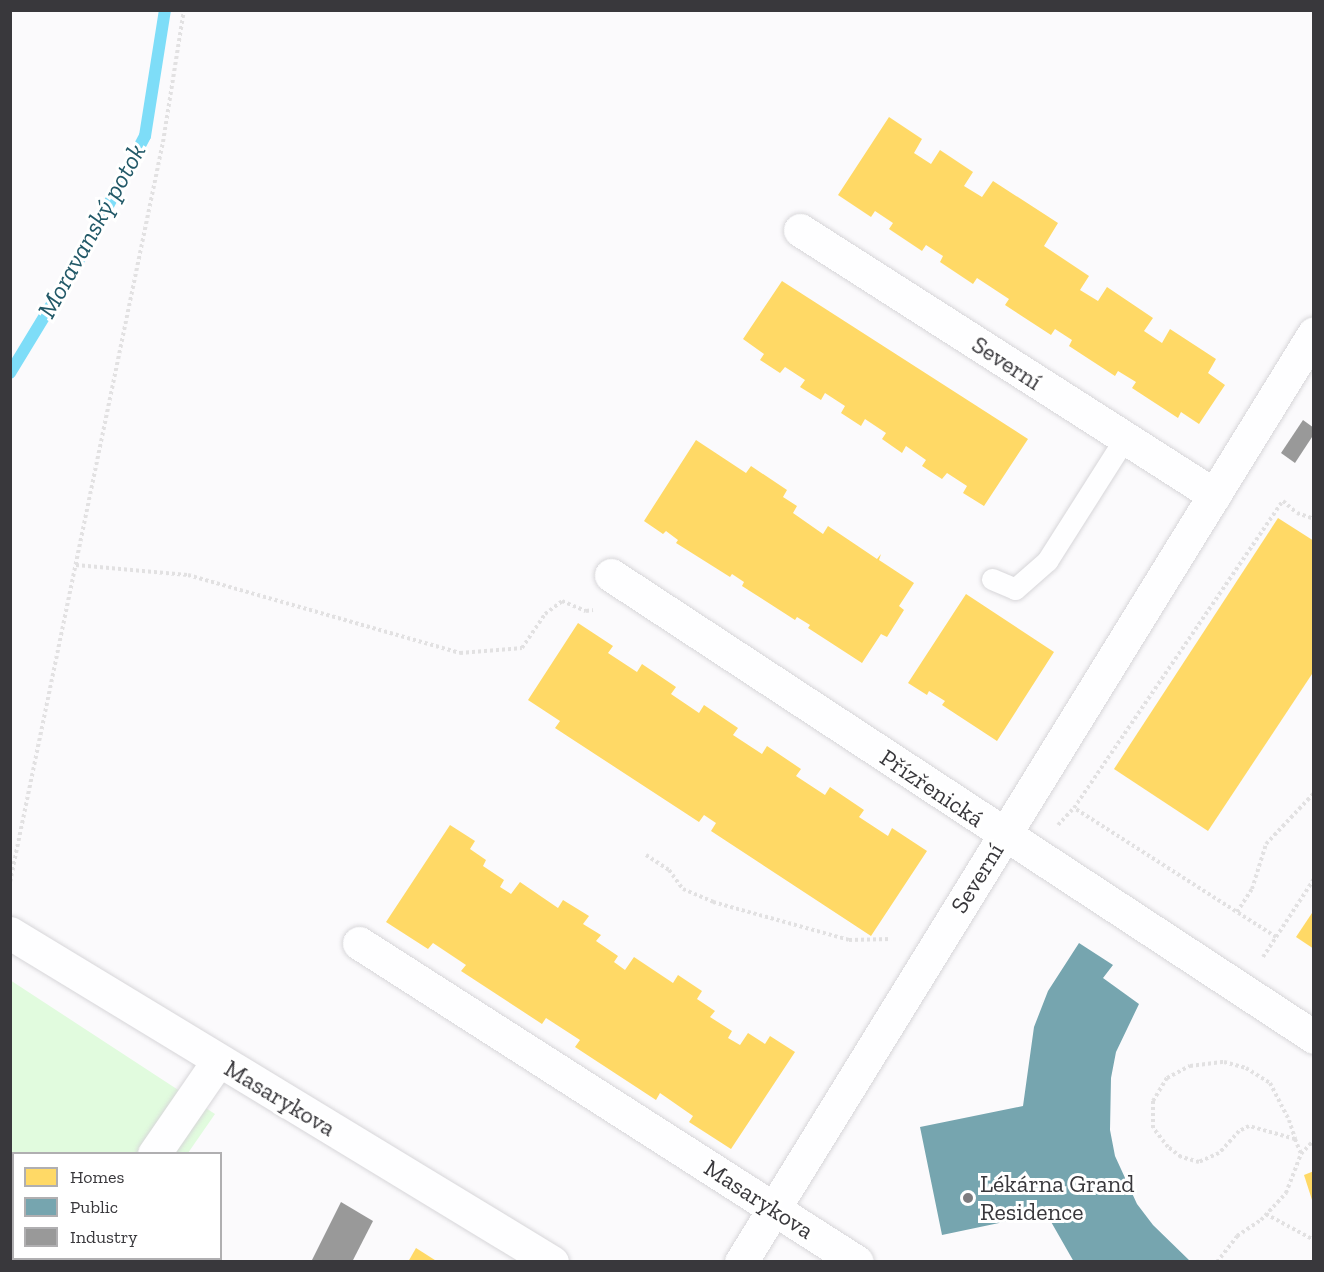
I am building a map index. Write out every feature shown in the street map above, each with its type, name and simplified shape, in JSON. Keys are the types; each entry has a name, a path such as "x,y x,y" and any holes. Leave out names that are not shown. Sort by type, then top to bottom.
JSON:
{"street":[{"name":"Severní","path":"800,230 1214,495"},
{"name":"Severní","path":"741,1262 1314,333"},
{"name":"Přízřenická","path":"611,575 1004,836 1314,1037"},
{"name":"Masarykova","path":"10,933 552,1262"},
{"name":"Masarykova","path":"359,943 857,1262"},
{"path":"155,1152 218,1061"}],"lane":[{"path":"992,579 1015,589 1047,561 1125,438"}],"path":[{"path":"10,882 163,142 184,10"},
{"path":"1054,829 1074,808 1283,501 1297,513 1314,519"},
{"path":"76,565 188,575 460,653 522,648 545,614 562,601 586,612 597,609"},
{"path":"1237,912 1252,889 1266,844 1314,793"},
{"path":"1074,808 1276,937"},
{"path":"646,855 669,870 683,889 713,902 849,940 891,939"},
{"path":"1242,990 1314,879"},
{"path":"1295,1138 1249,1126 1239,1131 1219,1153 1199,1162 1181,1157 1158,1134 1150,1116 1153,1101 1167,1078 1190,1066 1224,1062 1246,1068 1270,1083 1295,1138 1301,1155"},
{"path":"1216,1262 1237,1236 1266,1214 1286,1193 1301,1155 1314,1140"},
{"path":"1266,1214 1314,1240"}],"green space":[{"path":"10,980 215,1114 189,1152 12,1152 12,1260 116,1260 11,1261"}],"building: Homes":[{"path":"889,117 922,139 914,153 931,164 940,150 973,172 964,186 982,197 993,181 1058,223 1044,246 1089,276 1080,290 1098,301 1107,287 1153,318 1144,331 1162,343 1170,329 1216,359 1208,373 1225,385 1199,424 1181,412 1178,418 1132,388 1136,382 1118,371 1115,376 1069,346 1072,340 1055,329 1051,335 1005,305 1009,299 977,278 973,284 940,262 943,256 926,245 922,251 889,229 893,223 875,211 871,217 838,195"},
{"path":"782,281 1028,439 984,506 963,493 967,486 947,473 942,479 922,466 926,460 906,446 902,453 882,439 886,433 865,419 861,426 841,413 845,406 825,393 821,400 800,387 805,380 785,367 780,373 760,360 764,354 743,339"},
{"path":"696,440 746,473 751,466 787,490 783,497 797,506 793,513 823,534 828,526 877,559 881,554 879,560 914,583 899,606 904,610 887,637 881,634 862,663 808,628 810,625 797,617 795,620 742,586 744,582 732,574 730,577 676,543 678,540 666,531 663,534 644,521"},
{"path":"1278,518 1314,541 1314,671 1208,831 1114,769"},
{"path":"966,594 1054,652 997,741 942,705 945,701 929,691 927,695 908,683"},
{"path":"578,623 613,646 608,653 637,672 642,664 676,687 671,694 699,713 704,705 738,728 733,735 762,754 767,746 801,769 796,776 825,795 830,787 864,810 859,817 888,836 892,828 927,851 871,936 711,831 716,823 704,815 699,822 555,728 560,721 528,700"},
{"path":"450,825 475,841 470,849 486,860 483,866 504,880 500,887 511,894 520,882 558,908 563,900 589,916 583,924 601,935 596,941 618,956 614,962 625,970 634,957 673,983 678,975 702,991 697,999 715,1011 710,1017 732,1031 728,1038 740,1045 748,1033 765,1044 770,1036 795,1052 731,1149 689,1122 693,1116 660,1093 656,1100 575,1047 580,1040 546,1018 542,1024 461,971 466,965 433,943 428,949 386,922"},
{"path":"1314,910 1314,949 1296,937"},
{"path":"1314,1171 1314,1203 1313,1203 1304,1175"},
{"path":"416,1248 438,1262 408,1262"},
{"path":"167,1260 209,1260 208,1262"}],"building: Public":[{"path":"1079,943 1113,965 1103,978 1139,1004 1116,1052 1111,1078 1110,1130 1115,1156 1137,1204 1153,1225 1191,1262 1074,1262 1046,1213 942,1235 920,1127 1023,1106 1034,1027 1048,991"}],"building: Industry":[{"path":"1303,420 1314,428 1314,434 1295,463 1281,453"},
{"path":"341,1202 373,1221 352,1262 311,1262"}],"waterway":[{"name":"Moravanský potok","path":"10,373 83,253 145,136 165,10"}],"place":[{"name":"Lékárna Grand Residence","path":"968,1198"}]}
